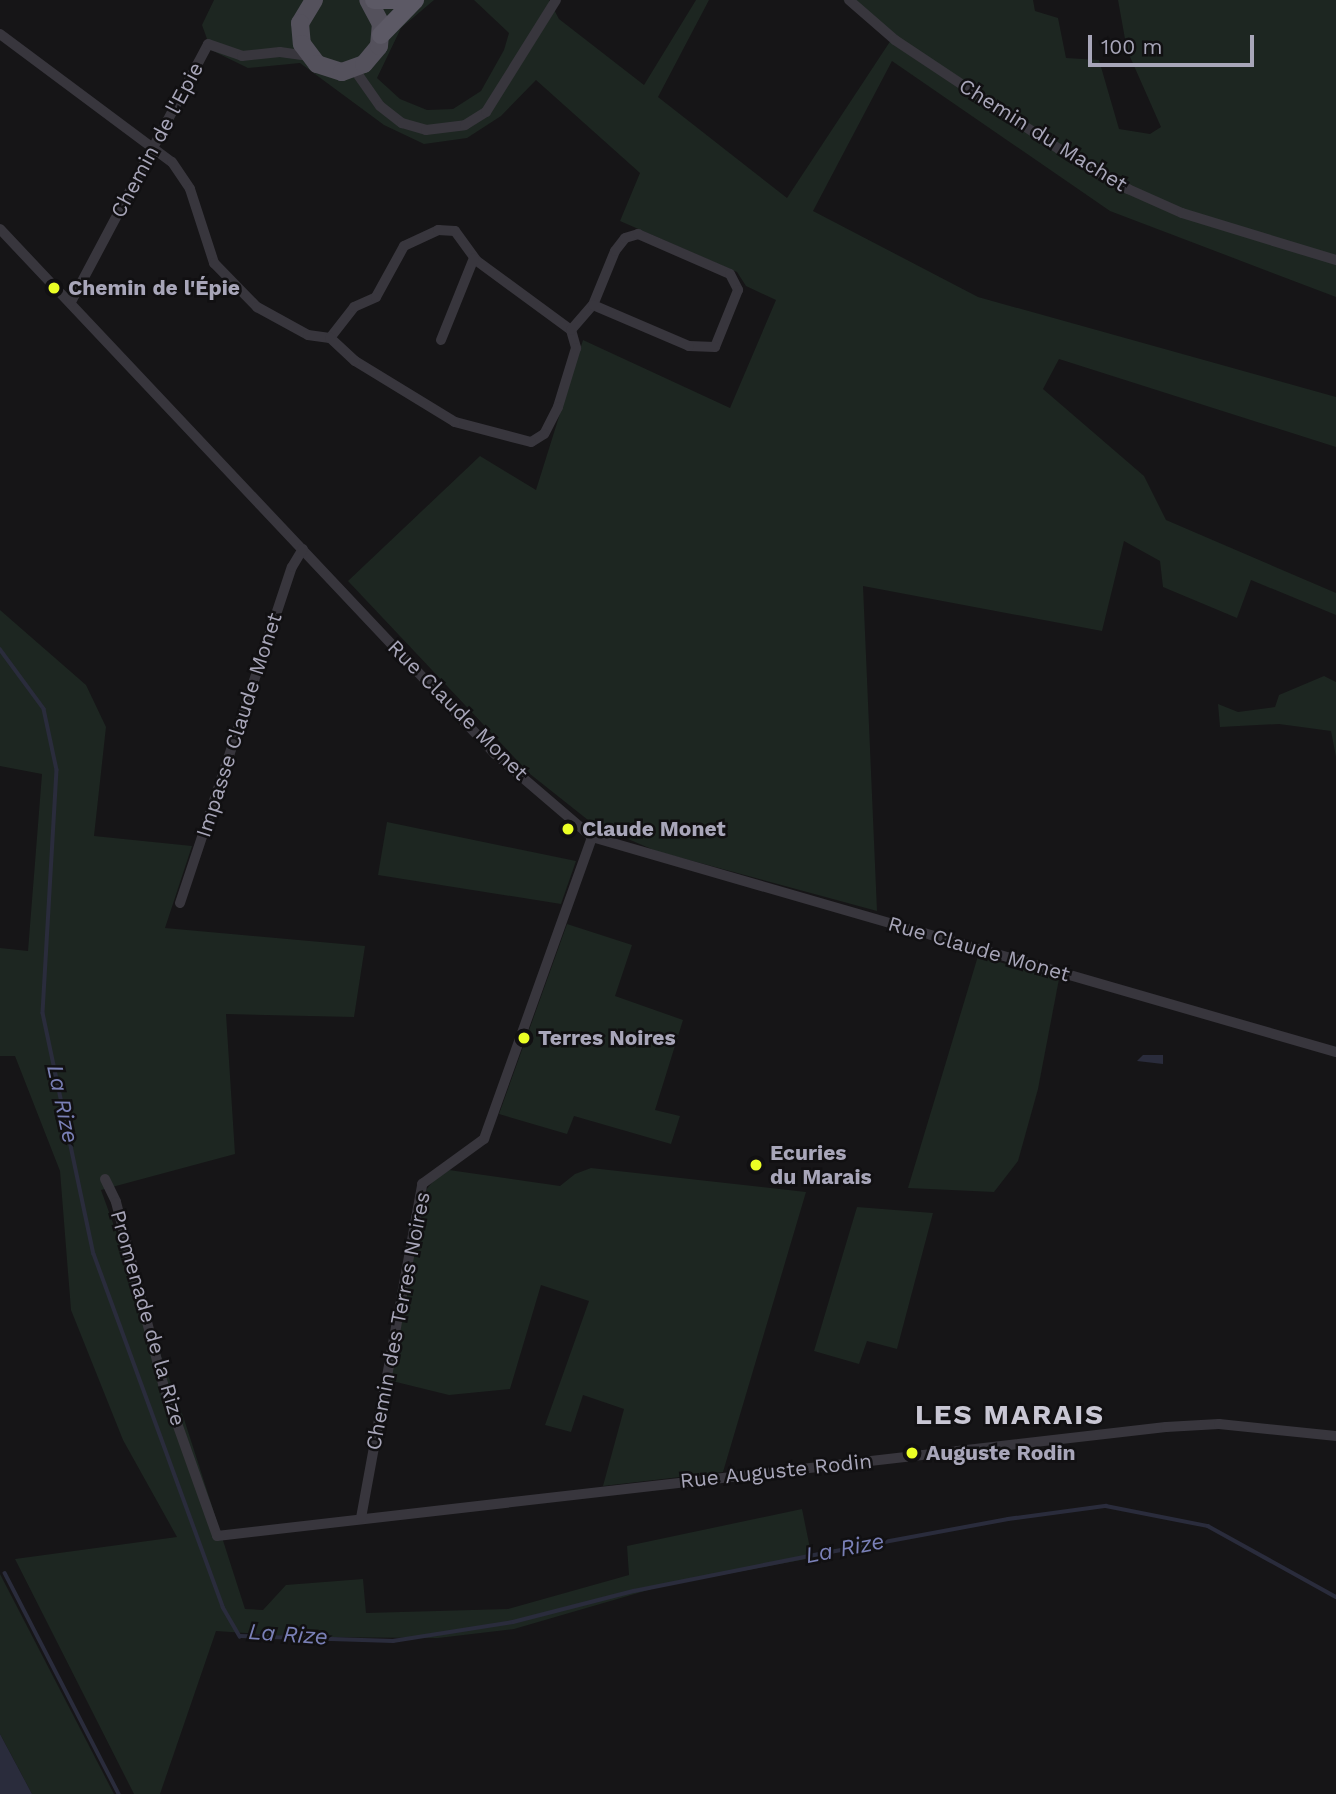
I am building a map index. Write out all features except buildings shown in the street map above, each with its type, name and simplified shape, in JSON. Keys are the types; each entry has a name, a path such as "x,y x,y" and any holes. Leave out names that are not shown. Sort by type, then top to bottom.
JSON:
{"highway":[{"path":"374,0 399,0"},
{"path":"382,35 415,0"}],"main road":[{"path":"311,1 300,34 308,56 329,70 354,69 373,56 382,35 378,13 368,0"}],"street":[{"path":"354,69 380,106 402,123 426,130 465,125 486,112 556,0"},
{"name":"Chemin du Machet","path":"849,0 895,40 1059,149 1128,190 1182,213 1336,260"},
{"path":"0,34 172,162 190,189 214,262 257,307 308,335 330,338 377,376 455,422 531,442 544,434 558,407 576,348 571,330 474,258 455,231 438,230 413,239 404,246 376,297 354,307 330,338"},
{"path":"280,52 300,34"},
{"name":"Chemin de l'Epie","path":"71,302 208,44 242,56 280,52 308,56"},
{"name":"Rue Claude Monet","path":"0,229 495,754 592,837 1336,1052"},
{"path":"571,330 593,305 615,251 625,239 638,234 730,274 738,290 715,346 689,346 593,305"},
{"path":"442,340 474,258"},
{"name":"Impasse Claude Monet","path":"180,903 292,567 303,549"},
{"name":"Chemin des Terres Noires","path":"361,1518 422,1184 484,1139 592,837"},
{"name":"Promenade de la Rize","path":"106,1180 116,1202 163,1384 217,1536"},
{"name":"Rue Auguste Rodin","path":"217,1536 1166,1427 1219,1424 1336,1436"}],"shaded area":[{"path":"214,0 434,0 401,28 377,78 400,99 427,110 453,109 481,91 504,50 509,33 474,0 549,0 559,19 644,85 696,0 709,0 658,97 787,198 891,40 843,0 1033,0 1035,11 1058,18 1066,58 1099,60 1119,129 1150,134 1161,127 1127,50 1118,0 1336,0 1336,297 1110,211 892,61 813,211 978,297 1336,397 1336,447 1059,359 1043,389 1144,476 1166,520 1336,593 1336,615 1251,580 1237,618 1163,587 1160,561 1124,541 1102,631 863,586 877,911 656,851 593,824 530,774 348,581 480,456 536,490 583,340 730,408 776,300 746,286 737,272 620,221 640,173 536,80 501,116 467,138 424,144 384,125 300,63 248,68 211,50 202,25"},
{"path":"0,610 86,685 106,727 94,836 192,846 165,928 365,946 354,1017 226,1014 235,1154 101,1190 185,1422 245,1609 263,1610 286,1585 363,1579 366,1613 508,1609 629,1575 627,1546 802,1509 812,1558 662,1586 514,1629 438,1638 300,1637 216,1631 160,1794 134,1794 15,1559 177,1537 123,1440 71,1310 60,1171 15,1056 0,1056 0,948 28,951 42,774 0,766"},
{"path":"1324,676 1336,682 1336,757 1331,731 1279,724 1220,727 1218,704 1238,712 1275,707 1279,695"},
{"path":"387,822 576,861 561,904 378,875"},
{"path":"567,924 632,945 615,996 683,1020 655,1110 680,1116 671,1144 574,1116 567,1134 499,1114"},
{"path":"978,956 1059,979 1038,1089 1018,1161 994,1192 908,1188"},
{"path":"591,1168 806,1192 723,1472 603,1486 624,1409 583,1395 571,1432 545,1425 589,1301 541,1285 510,1389 449,1395 388,1380 422,1195 434,1180 449,1170 560,1186 575,1174"},
{"path":"857,1207 933,1213 897,1349 867,1341 859,1364 814,1351"},
{"path":"0,1574 114,1794 32,1794 0,1734"}],"water":[{"path":"1143,1055 1163,1055 1163,1064 1137,1061"},
{"path":"0,1734 32,1794 0,1794"}],"waterway":[{"name":"La Rize","path":"0,649 44,709 57,770 43,1013 94,1254 223,1607 240,1636 393,1641 513,1622 634,1591 825,1553 1008,1519 1106,1506 1208,1526 1336,1597"},
{"path":"5,1573 119,1794"}],"place":[{"name":"Chemin de l'Épie","path":"54,288"},
{"name":"Claude Monet","path":"568,829"},
{"name":"Terres Noires","path":"524,1038"},
{"name":"Ecuries du Marais","path":"756,1165"},
{"name":"Auguste Rodin","path":"912,1453"}],"district":[{"name":"LES MARAIS","path":"1010,1415"}]}
